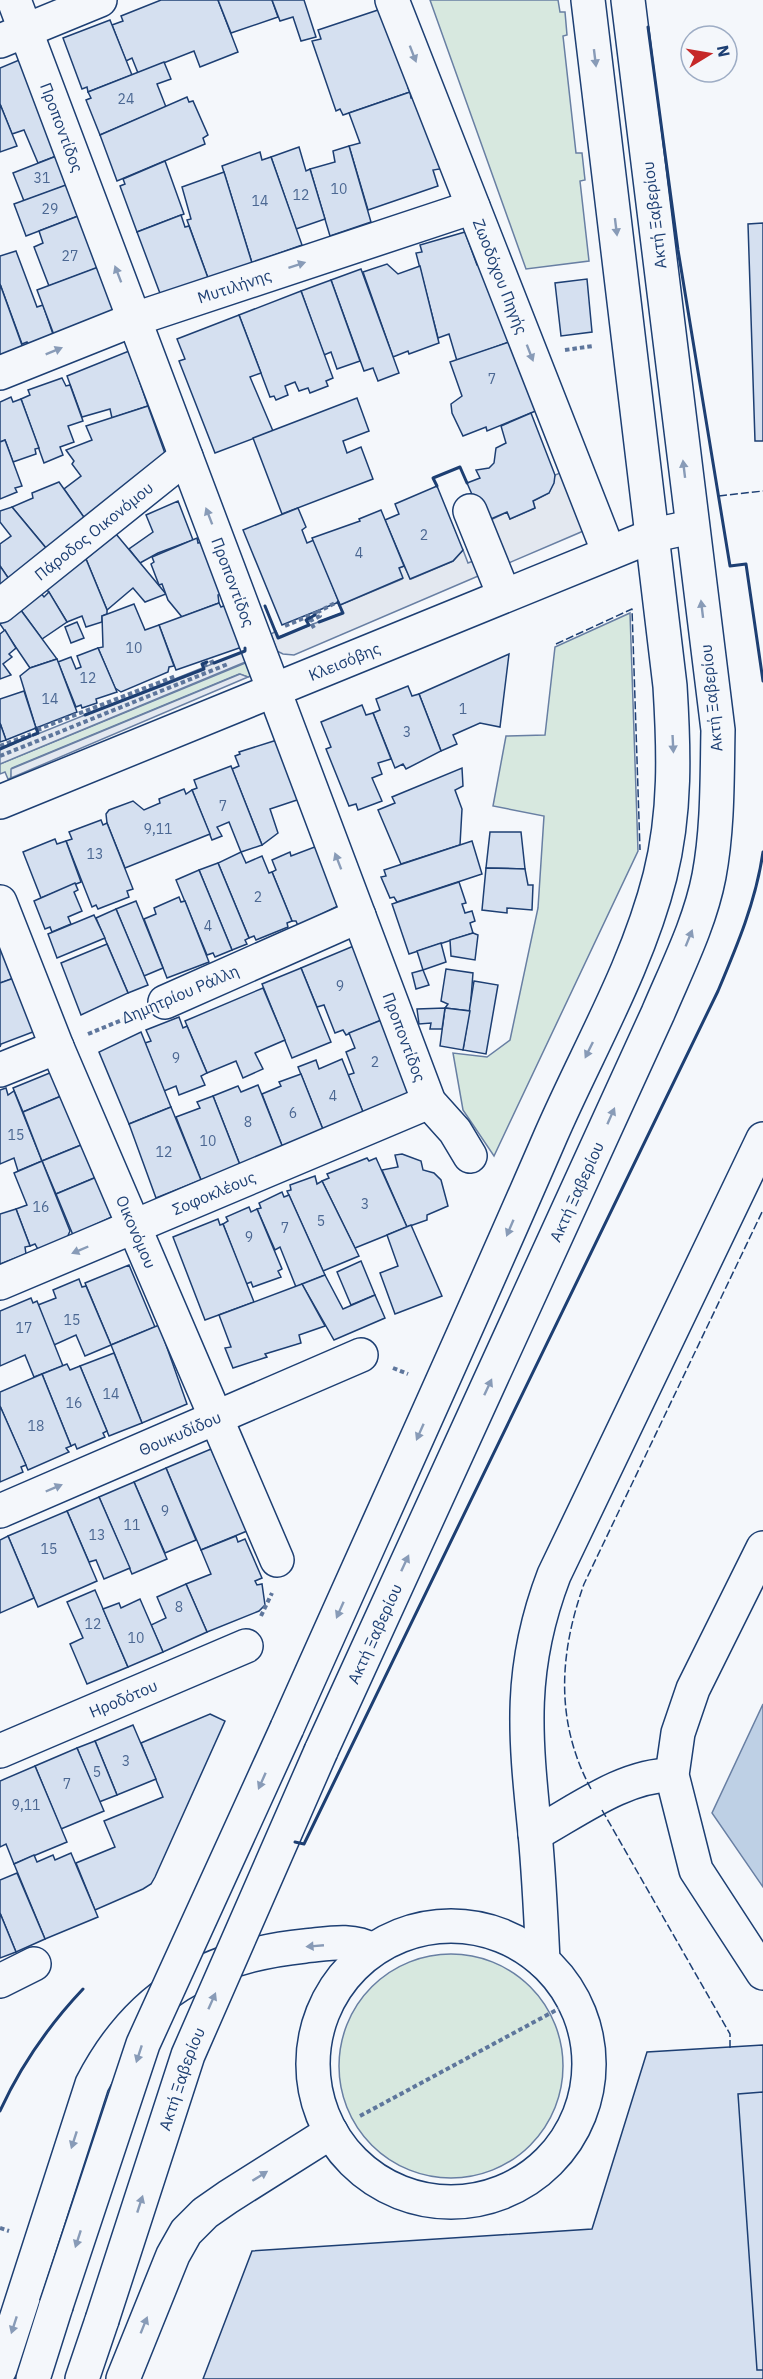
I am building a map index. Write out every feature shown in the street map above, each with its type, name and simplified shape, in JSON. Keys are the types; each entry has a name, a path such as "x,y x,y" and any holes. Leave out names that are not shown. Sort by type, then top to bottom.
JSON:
{"street":[{"name":"Προποντίδος","path":"14,0 13,36 135,319 429,1102 455,1131 470,1156"},
{"path":"13,36 100,0"},
{"name":"Ζωοδόχου Πηγής","path":"392,0 609,553"},
{"path":"33,2379 143,2044 440,1388 578,1072 633,956 651,912 661,873 673,800 674,752 670,686 654,535 588,0"},
{"name":"Ακτή Ξαβερίου","path":"82,2379 188,2055 321,1751 598,1146 699,913 709,876 715,833 718,730 691,527 628,0"},
{"name":"Μυτιλήνης","path":"0,373 135,319 473,207"},
{"name":"Πάροδος Οικονόμου","path":"0,606 186,457"},
{"path":"463,514 497,598"},
{"name":"Κλεισόβης","path":"0,802 654,535 691,527"},
{"name":"Οικονόμου","path":"0,902 57,1047 277,1560"},
{"name":"Δημητρίου Ράλλη","path":"165,1002 359,916"},
{"path":"0,1070 57,1047"},
{"name":"Σοφοκλέους","path":"0,1283 429,1102"},
{"path":"543,1961 526,1691 538,1616 554,1575 763,1140"},
{"name":"Θουκυδίδου","path":"0,1511 362,1355"},
{"path":"763,1548 693,1689 678,1733 672,1775 696,1870 763,1973"},
{"name":"Ηροδότου","path":"0,1750 246,1646"},
{"path":"535,1834 641,1778 672,1775"},
{"path":"461,1926 488,1930 511,1939 543,1961 561,1981 573,2001 587,2040 588,2057 587,2086 579,2115 566,2140 552,2158 516,2186 490,2196 464,2202 439,2202 403,2194 376,2180 356,2164 331,2132 319,2105 313,2071 318,2026 331,1994 343,1977 372,1950 396,1936 429,1927 461,1926"},
{"path":"0,2370 92,2084 107,2055 131,2023 187,1978 246,1955 352,1942 372,1950"},
{"path":"0,1981 34,1964"},
{"path":"123,2379 173,2255 186,2232 220,2202 331,2132"}],"path":[{"path":"531,354 630,341"},
{"path":"279,628 335,603"},
{"path":"314,628 310,621 320,616 318,612"},
{"path":"206,668 205,665 214,662"},
{"path":"0,756 232,662"},
{"path":"40,733 41,727 81,715 176,676"},
{"path":"132,687 134,693"},
{"path":"0,746 31,734"},
{"name":"Δημητρίου Ράλλη","path":"57,1047 165,1002"},
{"path":"362,1355 440,1388"},
{"path":"246,1646 274,1587 277,1560"},
{"path":"331,2132 573,2001"}],"shaded area":[{"path":"430,0 558,0 560,12 565,12 567,35 563,36 576,153 582,153 585,180 580,181 589,261 526,269"},
{"path":"565,471 583,530 581,532 294,655 277,651 271,634 276,631 279,637 342,613 338,602 340,605 402,579 399,568 404,566 411,579 453,561 463,550 468,563 481,558 470,530 507,512 510,519 535,508 533,501 549,493 555,475"},
{"path":"630,613 638,851 494,1156 463,1110 453,1053 487,1057 510,1040 538,908 544,816 493,806 506,736 545,735 555,647"},
{"path":"252,648 255,658 0,764 0,749"},
{"path":"255,659 260,672 248,677 239,674 12,768 11,778 8,779 5,772 0,774 0,764"},
{"path":"240,674 248,677 11,778 11,769"},
{"path":"440,1954 462,1954 494,1962 504,1967 522,1979 538,1995 555,2023 561,2044 563,2066 561,2088 555,2109 538,2137 522,2153 494,2170 462,2178 440,2178 408,2170 398,2165 380,2153 364,2137 347,2109 339,2077 339,2055 347,2023 352,2013 364,1995 380,1979 408,1962"}],"water":[{"path":"763,1704 763,1887 712,1813"}],"building":[{"path":"161,0 218,0 238,52 200,67 194,51 138,73 132,58 126,61 112,25 123,21 121,16"},
{"path":"218,0 272,0 278,17 231,33"},
{"path":"272,0 304,0 316,37 301,41 293,17 280,21"},
{"path":"381,9 414,86 408,88 410,92 343,115 340,109 336,111 312,41 321,39 318,30"},
{"path":"110,20 132,75 88,92 87,87 82,89 63,38"},
{"path":"24,58 59,155 38,163 24,130 12,134 0,104 0,68"},
{"path":"164,62 171,79 157,84 166,107 100,135 86,100 91,98 88,92"},
{"path":"410,92 411,98 417,98 446,168 433,170 438,186 368,210 349,146 360,143 349,113"},
{"path":"187,97 189,102 193,101 208,135 203,138 205,144 117,181 100,135"},
{"path":"0,104 17,146 0,152"},
{"path":"349,146 371,222 330,236 310,169 335,162 333,151"},
{"path":"299,147 306,171 310,169 325,219 296,229 271,157"},
{"path":"260,152 262,160 271,157 302,245 252,263 222,166"},
{"path":"59,155 70,184 24,201 13,173"},
{"path":"165,161 184,214 137,232 120,186 125,184 123,179"},
{"path":"224,172 252,263 208,278 187,220 191,219 182,187"},
{"path":"74,182 86,213 26,236 14,204"},
{"path":"86,213 105,265 49,286 34,247 43,243 39,231"},
{"path":"181,215 185,227 189,226 208,278 161,296 137,232"},
{"path":"763,223 763,441 755,441 748,224"},
{"path":"465,232 477,265 481,265 509,342 457,361 449,334 438,338 416,253 422,252 420,245"},
{"path":"16,251 37,307 43,305 55,340 30,349 27,342 22,344 0,284 0,256"},
{"path":"387,264 398,274 420,266 439,343 393,357 363,272"},
{"path":"101,266 125,313 54,335 37,290"},
{"path":"361,269 399,373 378,381 373,368 364,371 331,280"},
{"path":"587,279 592,332 561,336 555,283"},
{"path":"331,280 360,361 337,369 331,352 324,355 301,291"},
{"path":"0,284 23,348 0,357"},
{"path":"301,291 333,378 326,381 328,386 310,393 308,388 299,391 295,382 285,386 288,395 276,400 274,396 270,397 239,315"},
{"path":"239,315 261,373 250,377 273,431 215,453 179,361 185,359 177,339"},
{"path":"512,341 538,410 487,431 486,427 463,436 452,413 451,404 462,396 450,362"},
{"path":"129,351 148,406 112,418 110,409 82,417 67,376"},
{"path":"62,378 66,386 70,385 83,421 68,426 74,442 60,447 63,455 44,463 21,399 30,395 28,390"},
{"path":"11,397 13,402 21,399 39,448 35,449 36,454 13,462 5,440 0,442 0,402"},
{"path":"357,398 369,431 343,441 347,453 361,447 373,479 282,514 253,438"},
{"path":"148,406 167,459 88,523 64,489 81,476 66,450 92,440 86,426"},
{"path":"531,413 555,475 554,483 549,493 533,501 535,508 510,519 507,512 484,522 467,483 480,478 476,470 489,468 494,463 496,448 506,443 501,426"},
{"path":"5,440 22,486 15,488 17,492 0,499 0,442"},
{"path":"59,482 88,523 51,554 12,507 33,498 32,493"},
{"path":"437,486 463,550 453,561 410,579 385,520 399,514 395,504"},
{"path":"178,501 193,540 158,553 140,563 129,549 153,532 146,515"},
{"path":"12,507 51,554 13,585 0,566 0,544 11,536 0,522 0,511"},
{"path":"298,508 306,527 302,530 307,543 314,540 339,602 282,625 243,530"},
{"path":"381,510 404,566 399,568 403,578 340,605 312,538 360,521 359,519"},
{"path":"116,534 166,594 145,602 133,588 107,610 86,559"},
{"path":"197,538 198,543 202,542 222,594 218,595 219,603 182,617 168,600 162,584 159,585 151,564 154,562 152,557"},
{"path":"86,559 107,614 102,616 102,622 86,627 82,616 67,622 46,588"},
{"path":"0,566 13,585 0,596"},
{"path":"40,592 44,597 49,592 67,622 42,639 20,609"},
{"path":"219,603 221,607 226,605 242,647 176,670 159,625"},
{"path":"134,604 145,630 159,625 174,666 169,667 168,672 121,692 115,688 98,648 103,647 102,616"},
{"path":"20,609 57,659 30,668 0,624"},
{"path":"77,622 84,638 71,643 65,627"},
{"path":"5,630 16,648 9,654 12,657 3,664 11,675 0,679 0,634"},
{"path":"98,648 117,692 96,699 97,703 82,708 81,705 76,707 58,662 71,657 76,669 81,667 77,656"},
{"path":"509,654 500,727 480,723 453,735 457,744 441,751 419,694"},
{"path":"57,659 77,712 36,728 20,676 30,668"},
{"path":"408,686 412,696 419,694 441,751 406,769 403,764 395,768 373,713 380,710 376,699"},
{"path":"24,691 36,728 6,740 0,723 0,699"},
{"path":"362,705 366,715 373,713 391,759 378,763 382,774 372,778 382,801 358,810 356,804 349,806 326,749 331,747 321,722"},
{"path":"0,723 6,740 0,742"},
{"path":"277,740 300,799 270,809 278,833 262,845 232,769 239,766 235,756 240,754 239,752"},
{"path":"231,766 262,845 241,852 229,822 217,827 222,836 212,840 192,790 197,788 194,780"},
{"path":"462,768 463,786 455,790 462,809 460,845 401,864 378,810 395,803 392,797"},
{"path":"184,789 186,794 192,790 210,834 125,868 107,823 106,814 109,810 133,801 144,810 160,803 159,799"},
{"path":"101,820 103,825 107,823 133,889 127,891 129,897 98,909 96,905 92,907 66,841 72,839 69,832"},
{"path":"490,832 521,832 525,869 486,868"},
{"path":"55,839 57,844 66,841 81,882 41,898 23,852"},
{"path":"472,841 482,874 397,902 394,897 390,898 381,877 386,876 384,870"},
{"path":"320,845 342,904 298,926 296,921 292,921 272,872 276,870 272,860 290,852 291,856"},
{"path":"241,852 246,863 262,856 269,873 272,872 292,921 287,923 288,927 256,940 254,936 249,938 218,863"},
{"path":"218,863 249,938 245,940 247,944 232,950 199,870"},
{"path":"486,868 525,869 528,885 533,885 532,910 507,908 507,913 482,910"},
{"path":"199,870 232,950 215,957 213,953 207,955 176,880"},
{"path":"459,882 466,903 462,904 465,913 472,911 475,921 470,923 473,933 409,954 392,904"},
{"path":"75,883 78,890 74,892 82,911 68,917 71,924 52,932 50,927 45,929 34,901"},
{"path":"179,897 181,902 185,901 209,962 167,978 144,919 156,914 154,908"},
{"path":"136,901 163,968 144,976 116,909"},
{"path":"116,909 148,985 128,993 96,918"},
{"path":"94,915 105,938 57,958 48,934"},
{"path":"0,932 14,978 0,983"},
{"path":"473,933 478,935 475,960 451,956 450,940"},
{"path":"441,943 446,962 423,970 417,951"},
{"path":"107,944 128,993 81,1015 61,963"},
{"path":"356,945 384,1019 346,1035 343,1030 335,1033 324,1005 317,1007 301,968"},
{"path":"301,968 331,1042 292,1058 262,984"},
{"path":"446,969 473,973 470,1011 445,1008 448,1004 441,1001"},
{"path":"423,970 429,985 416,989 412,973"},
{"path":"14,978 38,1030 1,1044 0,1047 0,983"},
{"path":"474,981 498,985 486,1054 463,1050"},
{"path":"263,988 285,1040 255,1053 263,1069 243,1078 236,1061 207,1073 185,1021"},
{"path":"445,1008 470,1011 463,1050 440,1046"},
{"path":"445,1008 442,1029 430,1029 431,1023 419,1024 417,1009"},
{"path":"179,1017 183,1028 187,1026 207,1073 201,1076 205,1085 179,1095 176,1086 164,1091 145,1043 151,1041 146,1030"},
{"path":"384,1019 414,1097 365,1117 348,1075 354,1073 346,1052 355,1048 349,1033"},
{"path":"141,1032 171,1107 129,1124 99,1052"},
{"path":"342,1059 365,1117 324,1132 298,1067 316,1060 319,1069"},
{"path":"57,1070 66,1094 23,1112 13,1088"},
{"path":"301,1074 324,1132 283,1148 262,1094 281,1086 279,1082"},
{"path":"258,1085 283,1148 240,1165 213,1096 238,1086 241,1092"},
{"path":"6,1088 8,1095 14,1091 42,1161 18,1171 14,1158 0,1164 0,1090"},
{"path":"66,1094 86,1143 42,1161 23,1112"},
{"path":"213,1096 240,1165 201,1180 176,1117 200,1108 197,1102"},
{"path":"171,1107 201,1180 156,1198 129,1124"},
{"path":"86,1143 99,1176 56,1194 42,1161"},
{"path":"402,1154 421,1161 423,1170 434,1173 441,1180 448,1206 427,1215 427,1220 407,1227 382,1170 398,1167 395,1155"},
{"path":"367,1158 369,1161 376,1158 407,1227 355,1248 322,1181 329,1178 327,1174"},
{"path":"42,1161 70,1231 66,1240 39,1251 35,1244 30,1246 16,1209 27,1205 14,1173"},
{"path":"99,1176 116,1215 73,1235 56,1194"},
{"path":"315,1176 317,1184 322,1181 359,1256 323,1271 287,1191 291,1190 290,1185"},
{"path":"282,1192 284,1197 289,1195 325,1275 296,1287 280,1247 275,1250 257,1209 261,1208 259,1203"},
{"path":"249,1207 251,1212 257,1209 282,1269 278,1271 281,1277 253,1287 251,1282 246,1284 223,1224 228,1221 226,1217"},
{"path":"16,1209 30,1246 25,1247 26,1254 0,1264 0,1214"},
{"path":"218,1219 220,1225 223,1224 254,1302 205,1320 173,1237"},
{"path":"411,1225 442,1296 395,1314 380,1273 398,1266 387,1235"},
{"path":"361,1261 375,1295 351,1305 337,1272"},
{"path":"129,1265 155,1327 111,1345 85,1283"},
{"path":"325,1275 343,1309 375,1295 385,1318 334,1340 302,1284"},
{"path":"79,1279 82,1287 86,1286 111,1345 85,1356 76,1335 54,1345 38,1305 56,1298 53,1290"},
{"path":"302,1284 325,1326 299,1335 301,1343 265,1354 267,1357 233,1368 225,1348 231,1347 219,1315"},
{"path":"31,1298 33,1303 37,1301 63,1366 34,1377 25,1355 0,1366 0,1311"},
{"path":"159,1325 187,1404 142,1423 111,1345"},
{"path":"114,1353 142,1423 109,1436 80,1366"},
{"path":"67,1364 70,1370 80,1366 107,1431 103,1433 105,1437 77,1449 75,1444 71,1446 42,1374"},
{"path":"42,1374 71,1446 66,1448 69,1452 28,1470 0,1406 0,1392"},
{"path":"0,1406 26,1465 21,1467 23,1472 0,1482"},
{"path":"211,1449 247,1531 201,1550 166,1468"},
{"path":"166,1468 196,1540 165,1553 134,1482"},
{"path":"134,1482 167,1559 132,1574 99,1497"},
{"path":"99,1497 130,1568 104,1579 96,1560 89,1562 67,1511"},
{"path":"67,1511 97,1581 38,1607 8,1536"},
{"path":"8,1536 34,1598 0,1613 0,1540"},
{"path":"236,1536 238,1542 245,1539 262,1578 255,1581 257,1585 262,1584 265,1605 259,1611 207,1632 186,1584 211,1574 201,1550"},
{"path":"186,1584 207,1632 163,1652 151,1625 166,1618 157,1597"},
{"path":"95,1590 128,1667 87,1684 70,1644 83,1638 67,1602"},
{"path":"140,1599 163,1652 128,1667 103,1609 119,1603 121,1608"},
{"path":"210,1714 225,1721 151,1884 95,1910 76,1863 115,1847 104,1821 163,1797 141,1743"},
{"path":"133,1725 156,1779 117,1795 95,1741"},
{"path":"95,1741 117,1795 99,1802 77,1748"},
{"path":"77,1748 104,1811 61,1829 35,1766"},
{"path":"35,1766 67,1842 14,1864 6,1844 0,1847 0,1781"},
{"path":"71,1853 98,1917 45,1939 14,1864 34,1855 37,1862 53,1855 55,1860"},
{"path":"17,1873 45,1939 16,1952 0,1913 0,1880"},
{"path":"0,1913 16,1952 0,1958"},
{"path":"763,2045 763,2379 203,2379 252,2251 592,2229 647,2052"},
{"path":"763,2092 763,2370 757,2370 738,2094"}],"fence":[{"path":"719,496 763,491"},
{"path":"556,644 632,609 640,850"},
{"path":"591,1789 579,1764 566,1713 566,1662 569,1636 576,1610 584,1584 763,1210"},
{"path":"602,1810 730,2034 730,2049"}],"wall":[{"path":"648,27 678,250 730,566 746,564 763,681"},
{"path":"437,486 433,478 460,467 467,483"},
{"path":"319,622 343,613 338,602"},
{"path":"265,606 278,638 309,625 306,620 315,615"},
{"path":"214,663 245,651 245,648"},
{"path":"85,715 204,669 202,664 207,662"},
{"path":"33,735 38,733 36,728"},
{"path":"0,749 30,736"},
{"path":"295,1842 304,1844 718,991 751,906 763,852"},
{"path":"0,2111 37,2046 83,1989"}]}
